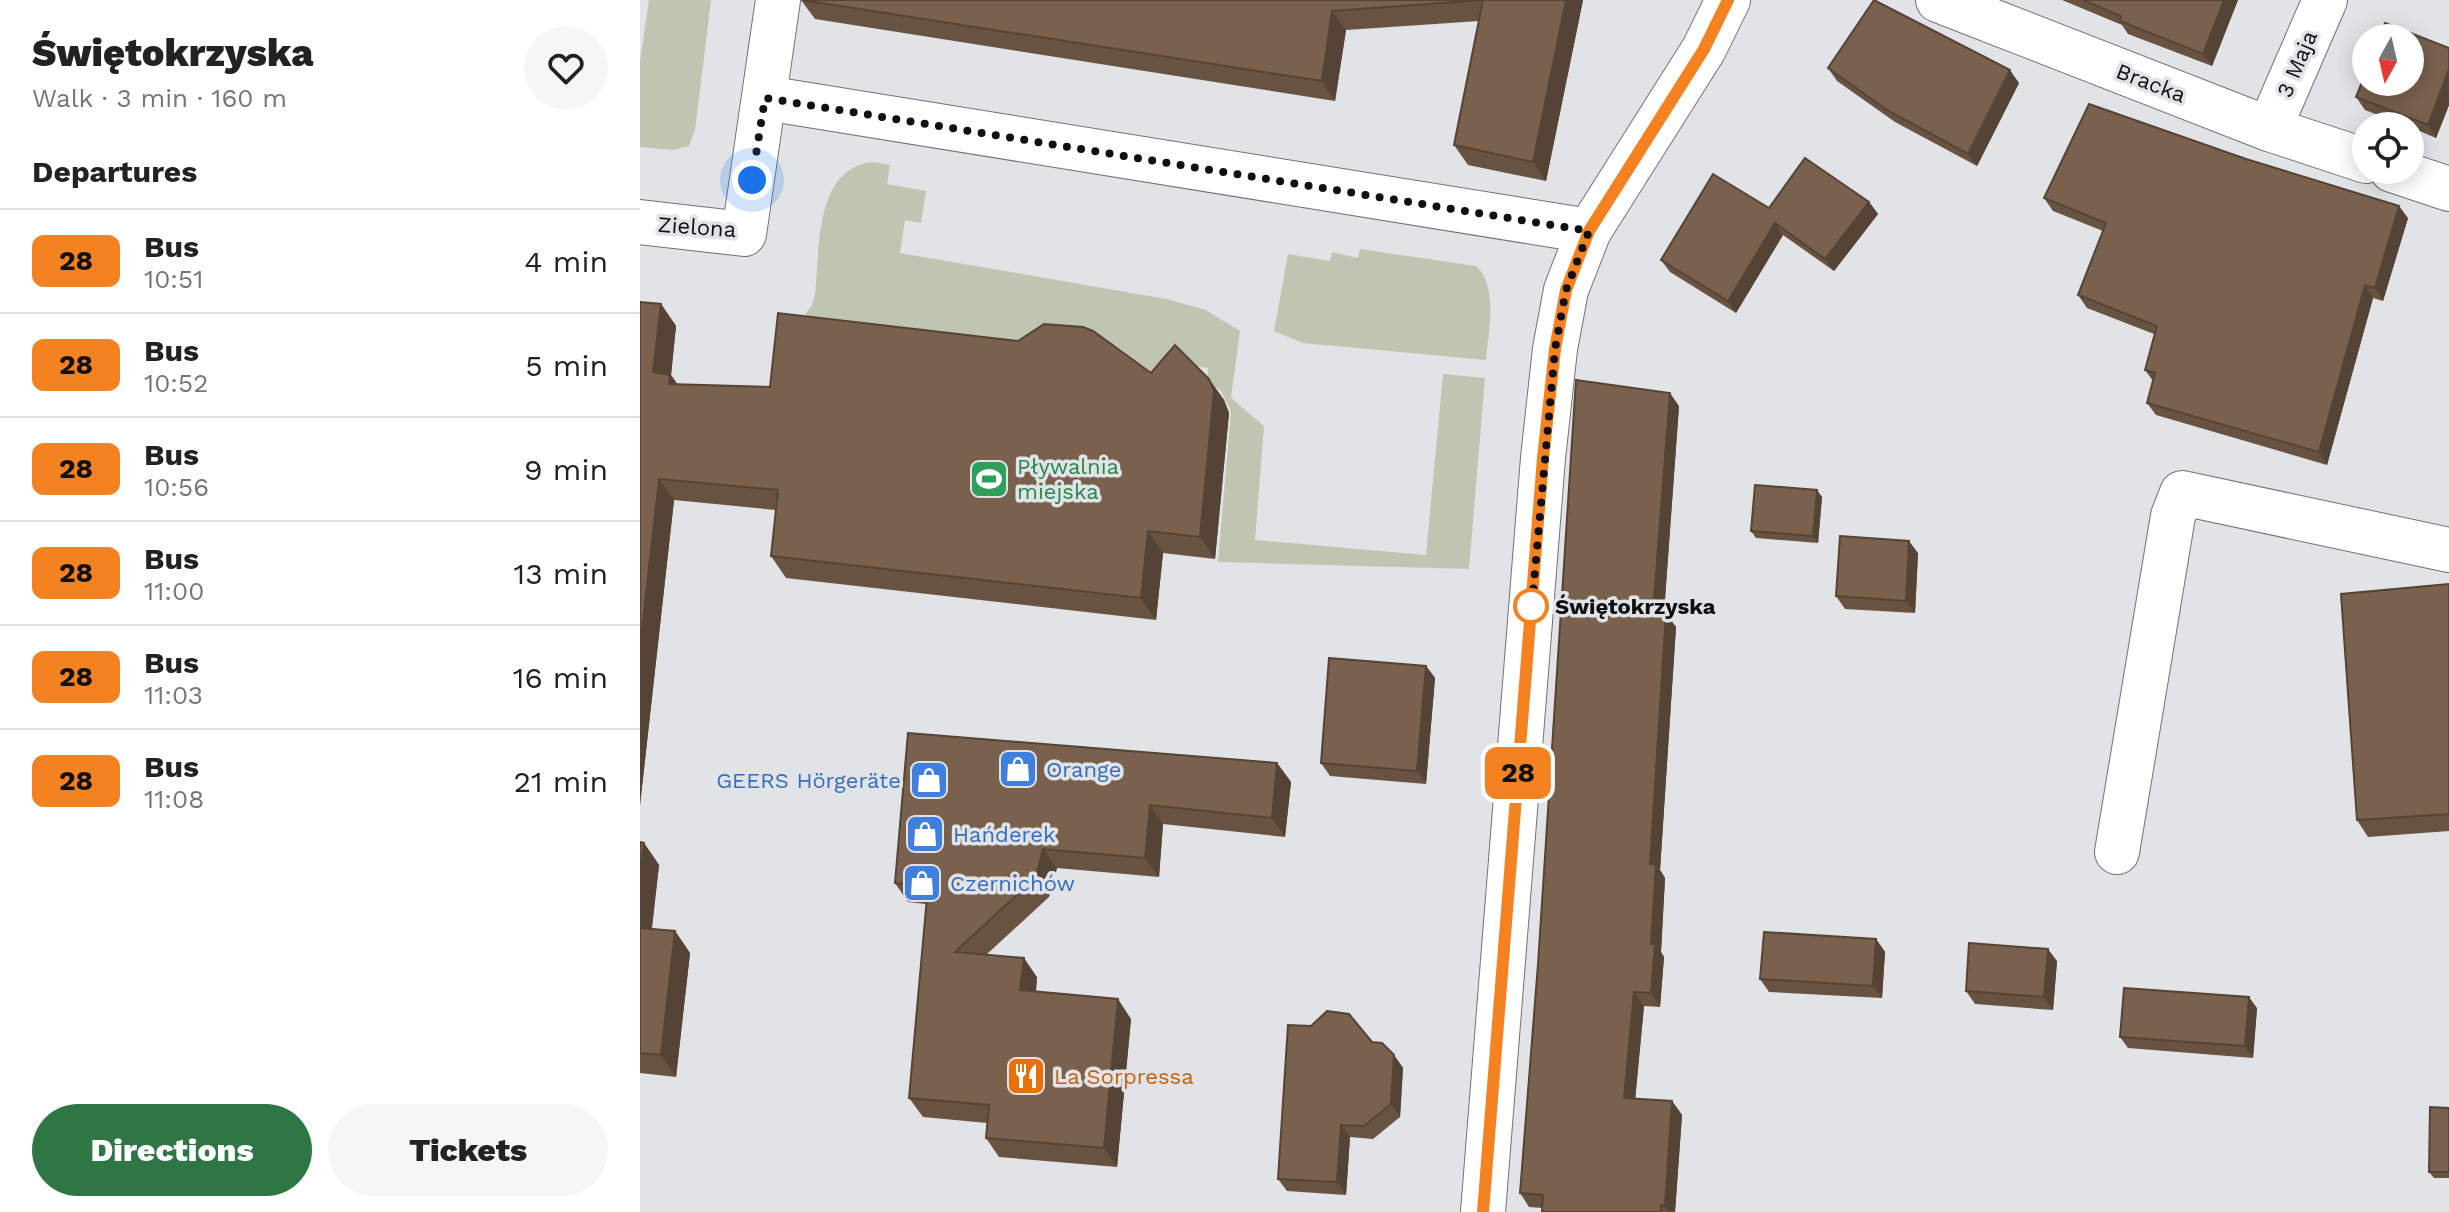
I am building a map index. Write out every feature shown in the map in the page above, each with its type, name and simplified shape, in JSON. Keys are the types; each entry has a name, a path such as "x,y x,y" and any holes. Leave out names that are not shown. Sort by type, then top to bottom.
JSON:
{"street":[{"path":"778,0 765,98 1589,231"},
{"path":"1483,1212 1552,375 1566,290 1589,231 1704,49 1728,0"},
{"name":"Bracka","path":"1938,0 2269,129 2352,156"},
{"name":"3 Maja","path":"2269,129 2325,0"},
{"name":"Zielona","path":"640,222 744,234 765,98"},
{"path":"2424,181 2449,189"},
{"path":"2117,852 2173,516 2182,493 2449,550"}],"green space":[{"path":"649,0 711,0 695,130 689,146 673,150 640,147 640,61"},
{"path":"873,162 890,165 887,184 926,191 921,223 905,220 900,253 1167,299 1206,310 1240,331 1231,398 1264,426 1255,540 1426,555 1443,374 1485,378 1469,569 1218,562 1231,411 1221,391 1207,381 1208,368 1195,366 1174,381 1052,345 794,331 812,305 815,295 820,235 830,195 840,179 854,168"},
{"path":"1360,249 1476,266 1488,286 1490,298 1486,360 1303,343 1274,331 1288,254 1330,261 1332,252 1358,258"}],"building":[{"path":"802,0 1483,0 1332,11 1322,81"},
{"path":"1483,0 1566,0 1533,162 1454,145"},
{"path":"1874,0 2010,70 1968,154 1887,110 1828,68"},
{"path":"2083,0 2224,0 2203,54 2120,21 2121,16"},
{"path":"2424,38 2449,48 2449,69 2428,125 2424,123 2424,112 2395,112 2356,97 2424,96"},
{"path":"2089,104 2246,159 2399,206 2375,288 2365,285 2319,452 2147,403 2155,373 2145,370 2157,326 2078,295 2106,223 2044,198"},
{"path":"1805,158 1869,202 1825,259 1775,223 1728,301 1661,260 1713,174 1769,208"},
{"name":"Pływalnia miejska","path":"640,302 661,304 653,372 670,375 669,384 770,387 778,313 1018,341 1044,324 1083,327 1151,373 1175,345 1209,379 1214,391 1200,537 1148,531 1141,598 771,556 778,490 659,479 640,648"},
{"path":"1576,380 1670,393 1653,613 1666,613 1650,864 1656,865 1651,944 1655,944 1651,993 1634,992 1624,1098 1672,1101 1665,1206 1661,1205 1661,1212 1542,1212 1543,1195 1520,1193"},
{"path":"1755,485 1817,490 1813,536 1751,531"},
{"path":"1840,536 1909,541 1906,601 1836,596"},
{"path":"2449,584 2449,814 2357,820 2341,594"},
{"path":"1329,658 1426,666 1417,771 1321,763"},
{"path":"908,733 1277,763 1272,818 1150,805 1145,858 1043,849 1036,877 955,952 1024,958 1020,990 1118,999 1104,1148 986,1138 989,1105 909,1098 928,886 895,883"},
{"path":"640,842 644,843 640,878"},
{"path":"640,928 675,931 661,1055 640,1053"},
{"path":"1764,932 1876,939 1873,986 1760,979"},
{"path":"1969,943 2048,949 2044,997 1966,991"},
{"path":"2124,988 2249,997 2245,1046 2120,1037"},
{"path":"1327,1011 1349,1014 1372,1042 1382,1043 1394,1055 1391,1104 1364,1126 1341,1125 1337,1182 1278,1179 1288,1025 1311,1026"},
{"path":"2430,1107 2449,1108 2449,1172 2429,1172"}],"bus line":[{"name":"28","path":"1483,1212 1543,458 1555,349 1566,290 1589,231 1704,49 1728,0"}],"place":[{"name":"Pływalnia miejska","path":"989,479"},
{"name":"Świętokrzyska","path":"1531,606"},
{"name":"Orange","path":"1018,769"},
{"name":"GEERS Hörgeräte","path":"929,780"},
{"name":"Hańderek","path":"925,834"},
{"name":"Czernichów","path":"922,883"},
{"name":"La Sorpressa","path":"1026,1076"}],"route":[{"path":"752,180 765,98 1589,231 1566,290 1555,349 1531,615 1531,606"}]}
